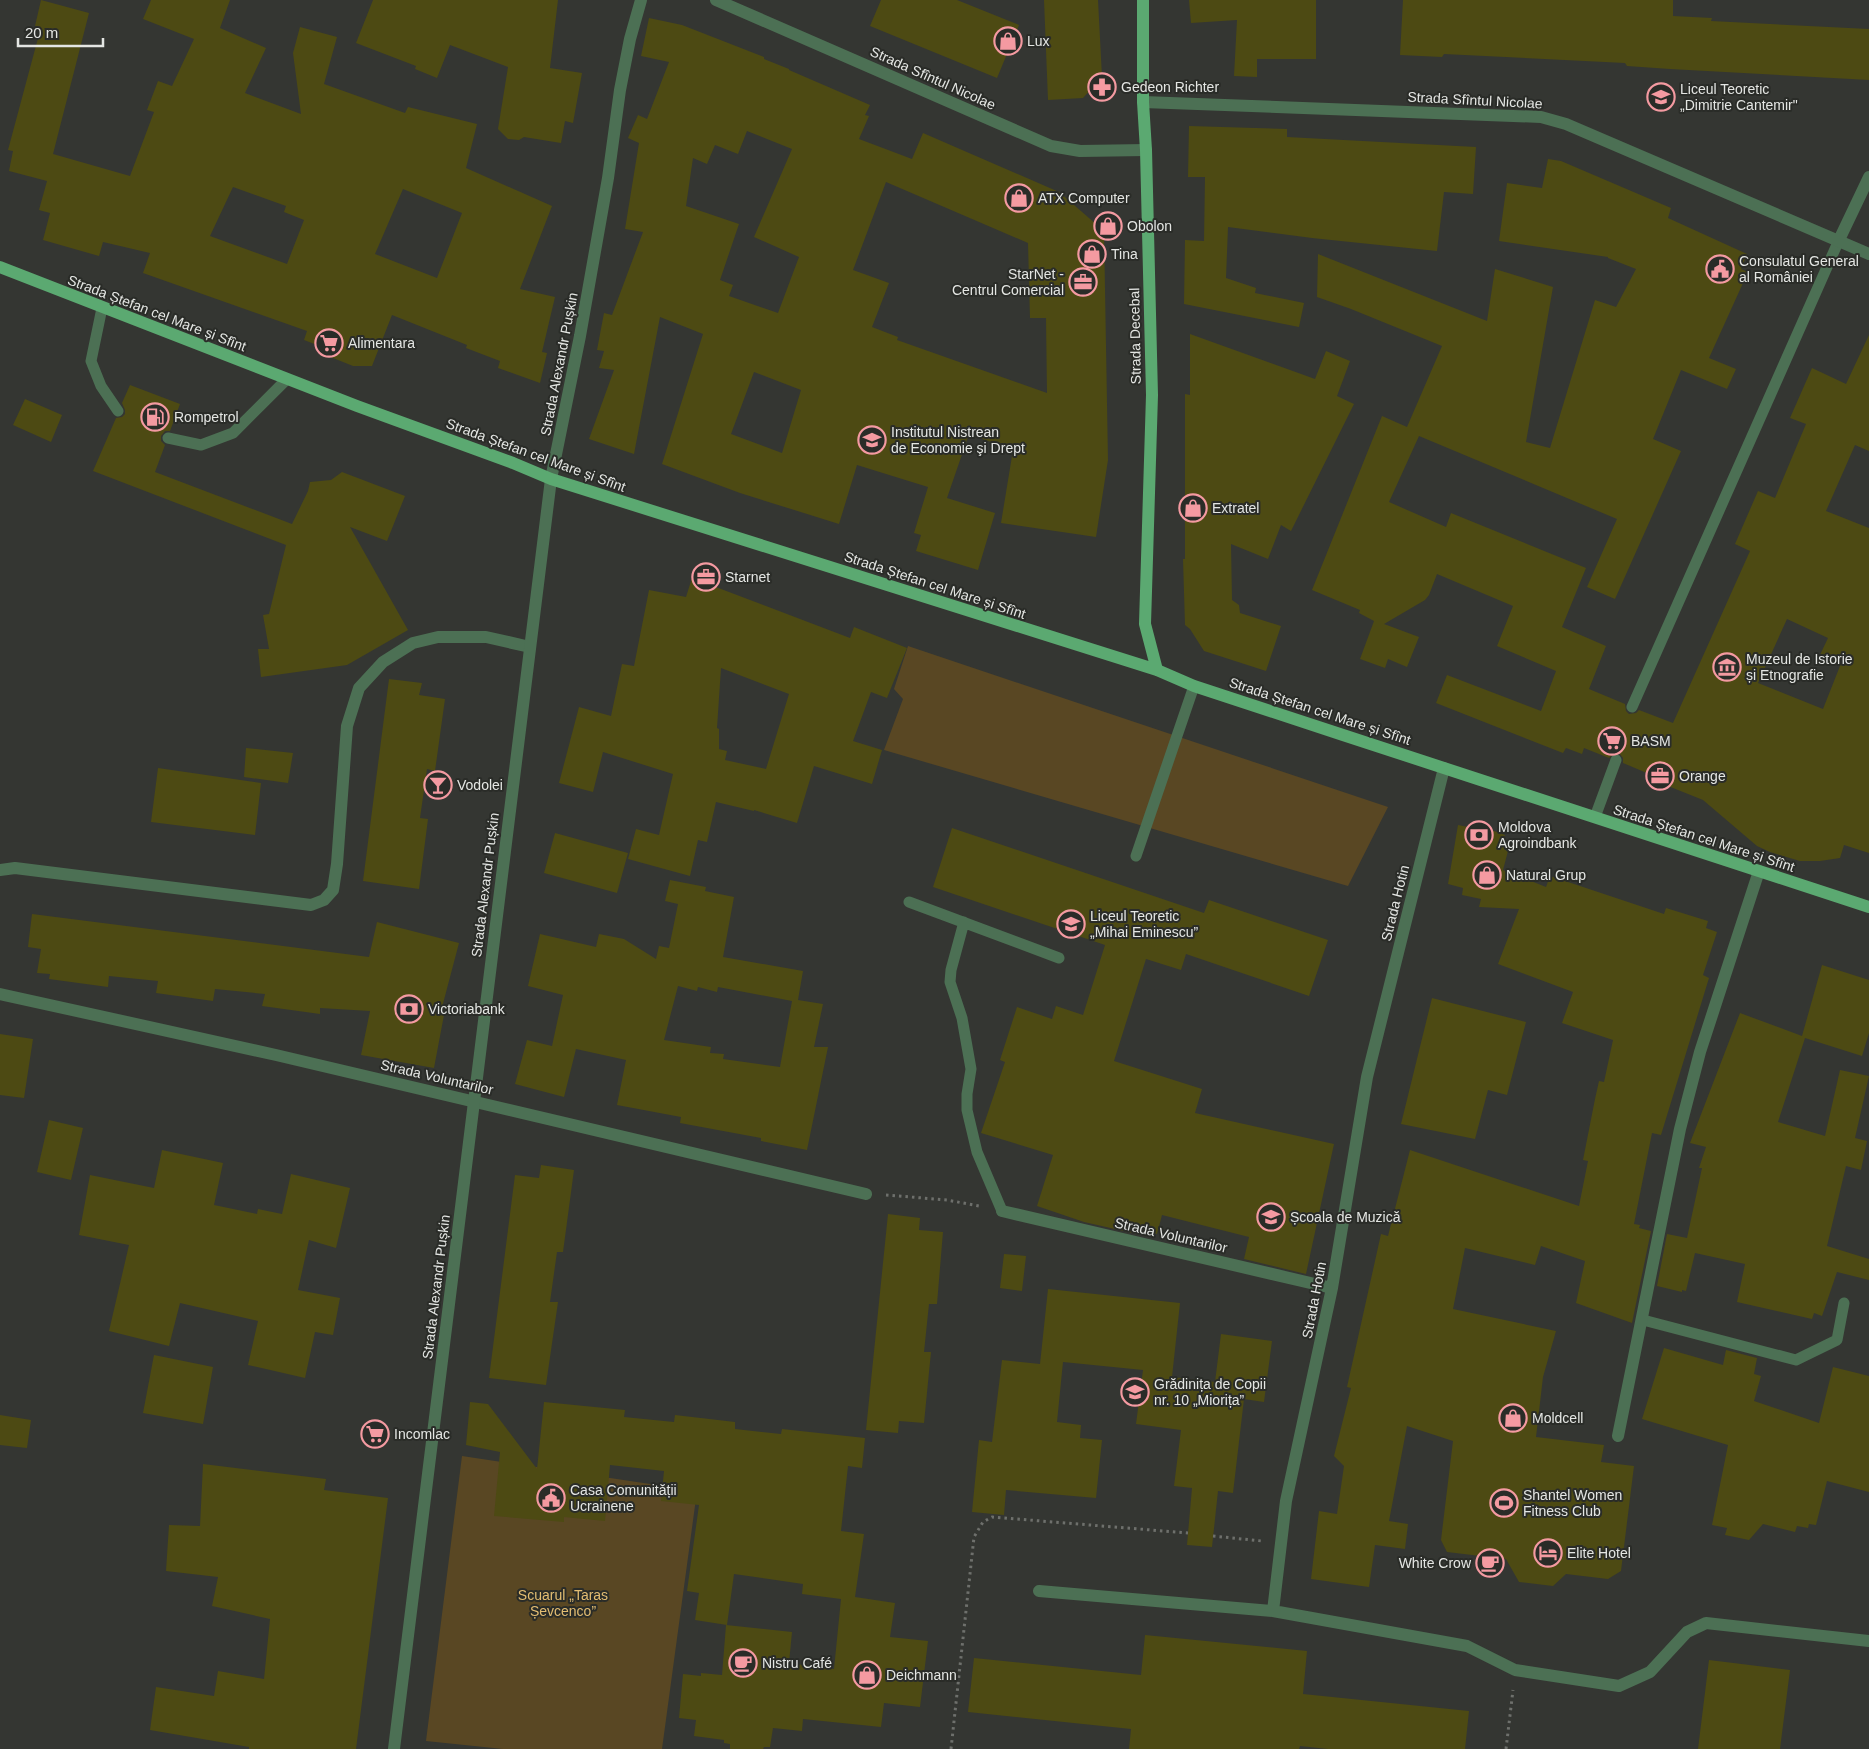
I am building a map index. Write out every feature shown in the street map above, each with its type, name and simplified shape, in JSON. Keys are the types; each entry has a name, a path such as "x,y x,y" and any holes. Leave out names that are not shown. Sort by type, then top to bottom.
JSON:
{"main road":[{"name":"Strada Decebal","path":"1143,0 1143,102 1146,150 1152,395 1145,624 1156,670"},
{"name":"Strada Ștefan cel Mare și Sfînt","path":"0,268 551,479 1156,670 1194,686 1869,908"}],"street":[{"name":"Strada Alexandr Pușkin","path":"394,1749 551,479 605,198 620,90 630,40 641,0"},
{"name":"Strada Sfîntul Nicolae","path":"716,0 1051,146 1080,151 1146,150"},
{"name":"Strada Sfîntul Nicolae","path":"1143,102 1541,117 1566,124 1869,254"},
{"path":"1839,240 1869,177"},
{"path":"0,870 15,868 311,906 324,900 333,890 337,864 347,726 359,688 383,662 413,643 438,636 486,637 530,647"},
{"name":"Strada Hotin","path":"1273,1611 1286,1501 1332,1288 1367,1077 1444,768"},
{"path":"1618,1436 1643,1320 1680,1129 1700,1052 1759,871"},
{"name":"Strada Voluntarilor","path":"0,994 249,1048 866,1194"},
{"name":"Strada Voluntarilor","path":"1002,1211 1332,1288"},
{"path":"1039,1591 1273,1611 1467,1646 1515,1670 1619,1686 1650,1672 1687,1632 1706,1623 1869,1641"}],"lane":[{"path":"1632,707 1839,240"},
{"path":"102,308 91,361 101,386 118,412"},
{"path":"168,438 201,445 233,433 287,379"},
{"path":"1136,856 1194,686"},
{"path":"1595,817 1616,760"},
{"path":"909,902 1059,958"},
{"path":"964,922 950,982 964,1026 971,1069 966,1094 967,1110 977,1152 1002,1211"},
{"path":"1643,1320 1796,1360 1837,1340 1844,1302"}],"path":[{"path":"866,1194 947,1200 1002,1211"},
{"path":"1213,1536 1281,1543"},
{"path":"1506,1749 1515,1670"}],"green space":[{"path":"908,646 1388,807 1348,886 884,750 903,699 894,689"},
{"name":"Scuarul „Taras Șevcenco”","path":"462,1456 697,1491 662,1749 503,1749 426,1741"}],"building":[{"path":"41,0 89,13 53,154 130,176 154,112 147,110 158,81 172,86 194,39 143,19 151,0 230,0 220,28 266,48 245,93 301,114 293,53 300,27 337,37 324,84 405,113 408,107 477,124 466,168 552,206 520,289 555,297 542,352 547,353 540,383 498,368 500,361 466,348 467,345 392,315 372,366 353,366 328,356 330,350 304,340 307,331 143,273 150,253 103,242 99,256 43,240 50,213 39,210 47,181 9,171 13,151 8,150 41,27 35,26","holes":["233,187 286,206 284,212 304,220 287,264 210,236","403,189 462,213 437,278 375,254"]},
{"path":"373,0 558,0 550,68 582,73 573,123 565,121 561,143 524,137 519,140 508,139 498,129 508,67 450,45 437,78 415,69 416,66 356,43"},
{"path":"881,0 957,0 1019,25 997,78 870,26"},
{"path":"1044,0 1098,0 1102,77 1083,98 1048,100"},
{"path":"1189,0 1316,0 1316,59 1257,59 1257,77 1234,76 1237,20 1191,23"},
{"path":"1403,0 1673,0 1673,16 1712,18 1711,21 1869,29 1869,80 1670,69 1627,66 1625,63 1444,54 1442,57 1400,55"},
{"path":"649,18 682,25 764,57 764,59 870,105 865,115 869,116 859,139 912,159 923,133 1059,192 1104,231 1108,460 1096,537 1001,523 1013,450 969,434 947,498 995,513 978,570 916,551 921,535 914,533 928,487 857,465 839,524 740,493 662,464 703,334 660,317 634,454 589,439 614,370 599,368 604,351 597,350 604,313 612,315 643,232 625,229 639,143 628,138 638,115 647,119 669,62 641,56","holes":["747,131 792,149 754,237 799,257 778,313 729,296 733,285 720,280 739,224 686,206 693,158 707,164 715,145 738,154","886,182 1028,243 1030,318 1046,318 1047,393 897,340 898,337 872,327 889,283 853,270","754,372 801,390 782,453 731,434"]},
{"path":"1189,126 1287,129 1287,137 1476,147 1473,194 1444,192 1437,251 1228,227 1226,278 1256,288 1255,293 1304,303 1299,327 1184,304 1185,240 1204,241 1205,177 1188,177"},
{"path":"1548,159 1561,161 1671,208 1668,218 1747,254 1741,269 1748,272 1709,358 1736,369 1727,389 1681,370 1653,439 1681,451 1615,599 1587,587 1617,519 1419,436 1389,502 1446,527 1451,513 1586,568 1562,627 1606,646 1589,689 1625,704 1626,711 1629,714 1636,713 1639,710 1673,723 1750,551 1735,544 1758,491 1775,498 1806,424 1790,418 1812,368 1846,384 1869,335 1869,451 1855,445 1826,511 1869,528 1869,853 1844,845 1840,858 1800,861 1770,852 1757,846 1703,800 1653,780 1654,776 1623,763 1623,758 1619,753 1614,753 1609,758 1584,748 1582,754 1566,748 1563,753 1436,703 1447,675 1541,711 1556,671 1497,646 1513,606 1437,574 1429,595 1425,600 1384,624 1419,637 1407,667 1388,659 1385,668 1360,659 1374,621 1359,613 1360,610 1312,590 1382,416 1407,427 1442,346 1317,297 1318,254 1487,321 1495,269 1553,287 1526,442 1550,448 1595,300 1616,307 1636,269 1608,257 1499,241 1507,183 1542,188","holes":["1787,619 1828,638 1819,657 1840,666 1823,709 1758,683"]},
{"path":"1190,334 1315,379 1326,351 1350,361 1337,396 1354,404 1291,531 1281,525 1268,559 1231,544 1232,600 1239,605 1240,613 1281,626 1266,671 1204,651 1190,629 1185,625 1183,559 1185,559 1185,394 1190,395"},
{"path":"130,385 180,404 170,431 165,431 161,436 161,441 165,445 155,472 292,524 308,491 310,482 331,480 342,472 405,496 387,541 350,527 408,630 347,665 261,677 258,649 269,649 263,615 269,614 286,545 93,471 116,418 122,417 125,414 122,403"},
{"path":"25,399 62,415 51,442 13,425"},
{"path":"692,578 850,638 854,627 907,648 887,698 871,692 853,741 882,750 872,784 814,766 797,823 754,810 716,802 707,842 698,840 690,876 628,859 636,829 659,835 673,774 603,752 593,792 559,783 579,707 611,716 622,664 634,666 649,590 686,597","holes":["721,668 789,694 766,769 725,760 727,751 719,749 719,729 717,728"]},
{"path":"389,679 422,683 419,695 445,699 435,771 427,769 420,818 428,819 419,889 363,881"},
{"path":"246,748 293,753 288,783 244,777"},
{"path":"158,768 261,783 255,835 151,822"},
{"path":"1458,825 1483,830 1483,827 1505,835 1503,844 1507,846 1506,851 1508,851 1503,870 1546,887 1550,876 1664,914 1666,908 1708,921 1706,928 1717,932 1703,975 1709,978 1661,1135 1652,1133 1634,1224 1640,1225 1639,1228 1651,1231 1632,1323 1576,1303 1585,1261 1541,1246 1535,1265 1465,1248 1453,1309 1556,1331 1543,1377 1536,1437 1604,1445 1601,1462 1634,1466 1621,1571 1608,1579 1566,1574 1553,1586 1519,1582 1506,1559 1447,1552 1441,1540 1453,1441 1407,1426 1389,1521 1408,1524 1405,1549 1375,1545 1369,1587 1311,1579 1319,1511 1337,1514 1344,1466 1334,1456 1351,1388 1347,1387 1381,1234 1388,1236 1410,1150 1579,1206 1588,1161 1583,1160 1595,1099 1599,1081 1604,1082 1613,1040 1562,1023 1573,992 1498,964 1519,909 1479,907 1481,899 1462,895 1463,888 1448,884"},
{"path":"952,828 1204,913 1209,900 1328,940 1309,996 1186,954 1181,970 1146,959 1114,1061 1202,1089 1195,1113 1334,1144 1306,1274 1244,1259 1249,1237 1162,1215 1157,1234 1147,1231 1146,1236 1084,1222 1037,1206 1053,1155 981,1133 1005,1062 1000,1060 1017,1007 1052,1019 1056,1006 1083,1015 1105,945 933,887"},
{"path":"555,833 628,853 617,893 544,873"},
{"path":"670,880 706,887 705,891 734,897 723,957 803,971 798,1000 823,1004 814,1047 828,1047 807,1150 761,1141 761,1138 680,1123 681,1117 617,1105 626,1060 576,1049 564,1097 515,1084 527,1040 552,1046 563,995 528,986 540,934 596,947 599,934 624,939 656,959 659,946 669,948 678,904 665,901","holes":["678,986 697,991 698,987 717,992 718,987 792,1001 780,1067 723,1059 724,1054 710,1053 711,1047 664,1040"]},
{"path":"32,914 369,957 377,922 459,943 440,1015 444,1015 434,1068 361,1055 370,1011 320,1008 320,1014 262,1006 265,994 215,989 213,1001 156,993 158,981 109,976 108,987 49,979 50,974 37,973 41,949 28,947"},
{"path":"1822,965 1869,980 1869,1033 1862,1056 1805,1038 1778,1122 1825,1136 1840,1070 1869,1076 1855,1138 1867,1141 1861,1170 1846,1166 1827,1246 1869,1259 1869,1280 1837,1272 1822,1316 1814,1313 1812,1319 1737,1302 1745,1264 1695,1253 1686,1291 1682,1290 1682,1292 1657,1286 1667,1234 1687,1238 1702,1168 1699,1168 1706,1147 1690,1143 1740,1013 1802,1036"},
{"path":"1432,998 1526,1022 1507,1095 1488,1090 1475,1139 1401,1124"},
{"path":"0,1034 33,1039 24,1098 0,1095"},
{"path":"49,1120 83,1128 71,1180 37,1172"},
{"path":"162,1150 223,1163 214,1205 257,1214 258,1209 282,1214 291,1174 350,1188 336,1248 309,1240 298,1290 340,1298 333,1335 315,1332 305,1378 248,1365 258,1321 180,1303 169,1346 109,1331 129,1245 79,1235 90,1175 154,1188"},
{"path":"541,1165 574,1170 563,1252 557,1252 550,1302 558,1302 546,1385 489,1378 515,1175 539,1178"},
{"path":"888,1214 920,1218 919,1230 943,1232 937,1304 929,1304 924,1352 931,1352 924,1423 899,1421 898,1433 866,1430"},
{"path":"1004,1254 1026,1256 1022,1291 1000,1288"},
{"path":"1048,1289 1180,1303 1172,1377 1215,1382 1221,1334 1272,1341 1264,1402 1244,1399 1233,1493 1218,1491 1212,1547 1187,1545 1192,1488 1174,1486 1181,1430 1136,1424 1143,1370 1063,1362 1057,1422 1081,1425 1080,1438 1102,1440 1096,1498 1006,1490 1004,1515 972,1512 979,1440 992,1442 1002,1360 1040,1364"},
{"path":"1664,1348 1723,1365 1726,1350 1757,1358 1754,1374 1761,1376 1754,1401 1819,1423 1833,1367 1869,1376 1869,1492 1827,1481 1816,1525 1809,1524 1808,1528 1797,1526 1795,1532 1763,1524 1749,1540 1725,1535 1727,1528 1712,1525 1728,1445 1642,1419"},
{"path":"154,1355 213,1367 203,1424 143,1413"},
{"path":"470,1402 488,1404 537,1469 544,1402 625,1410 624,1417 674,1422 675,1415 735,1422 735,1429 781,1434 782,1429 865,1438 862,1468 848,1466 841,1531 864,1534 855,1597 895,1603 890,1637 928,1641 920,1707 884,1703 881,1727 803,1719 802,1731 773,1728 770,1747 764,1747 763,1749 730,1749 730,1744 724,1743 724,1740 694,1736 696,1720 679,1718 683,1674 701,1676 701,1673 722,1675 726,1625 792,1632 789,1663 834,1669 841,1599 802,1594 803,1584 734,1574 727,1625 695,1620 699,1593 687,1591 699,1505 661,1501 664,1471 610,1465 605,1521 564,1517 564,1522 494,1516 500,1452 466,1445"},
{"path":"0,1415 31,1420 27,1448 0,1445"},
{"path":"203,1464 326,1479 324,1490 388,1498 356,1749 249,1749 249,1747 150,1730 156,1687 214,1696 218,1671 264,1679 270,1619 212,1606 218,1577 166,1571 169,1525 200,1526"},
{"path":"1145,1635 1307,1651 1303,1694 1469,1711 1465,1749 1328,1749 1300,1746 1299,1749 1129,1749 1131,1729 968,1712 974,1658 1141,1675"},
{"path":"1709,1660 1790,1670 1780,1749 1698,1749"}],"place":[{"name":"Lux","path":"1008,41"},
{"name":"Gedeon Richter","path":"1102,87"},
{"name":"Liceul Teoretic „Dimitrie Cantemir\"","path":"1661,97"},
{"name":"ATX Computer","path":"1019,198"},
{"name":"Obolon","path":"1108,226"},
{"name":"Tina","path":"1092,254"},
{"name":"Consulatul General al României","path":"1720,269"},
{"name":"StarNet - Centrul Comercial","path":"1083,282"},
{"name":"Alimentara","path":"329,343"},
{"name":"Rompetrol","path":"155,417"},
{"name":"Institutul Nistrean de Economie şi Drept","path":"872,440"},
{"name":"Extratel","path":"1193,508"},
{"name":"Starnet","path":"706,577"},
{"name":"Muzeul de Istorie și Etnografie","path":"1727,667"},
{"name":"BASM","path":"1612,741"},
{"name":"Orange","path":"1660,776"},
{"name":"Vodolei","path":"438,785"},
{"name":"Moldova Agroindbank","path":"1479,835"},
{"name":"Natural Grup","path":"1487,875"},
{"name":"Liceul Teoretic „Mihai Eminescu”","path":"1071,924"},
{"name":"Victoriabank","path":"409,1009"},
{"name":"Școala de Muzică","path":"1271,1217"},
{"name":"Grădinița de Copii nr. 10 „Miorița”","path":"1135,1392"},
{"name":"Moldcell","path":"1513,1418"},
{"name":"Incomlac","path":"375,1434"},
{"name":"Casa Comunității Ucrainene","path":"551,1498"},
{"name":"Shantel Women Fitness Club","path":"1504,1503"},
{"name":"Elite Hotel","path":"1548,1553"},
{"name":"White Crow","path":"1490,1563"},
{"name":"Nistru Café","path":"743,1663"},
{"name":"Deichmann","path":"867,1675"}]}
